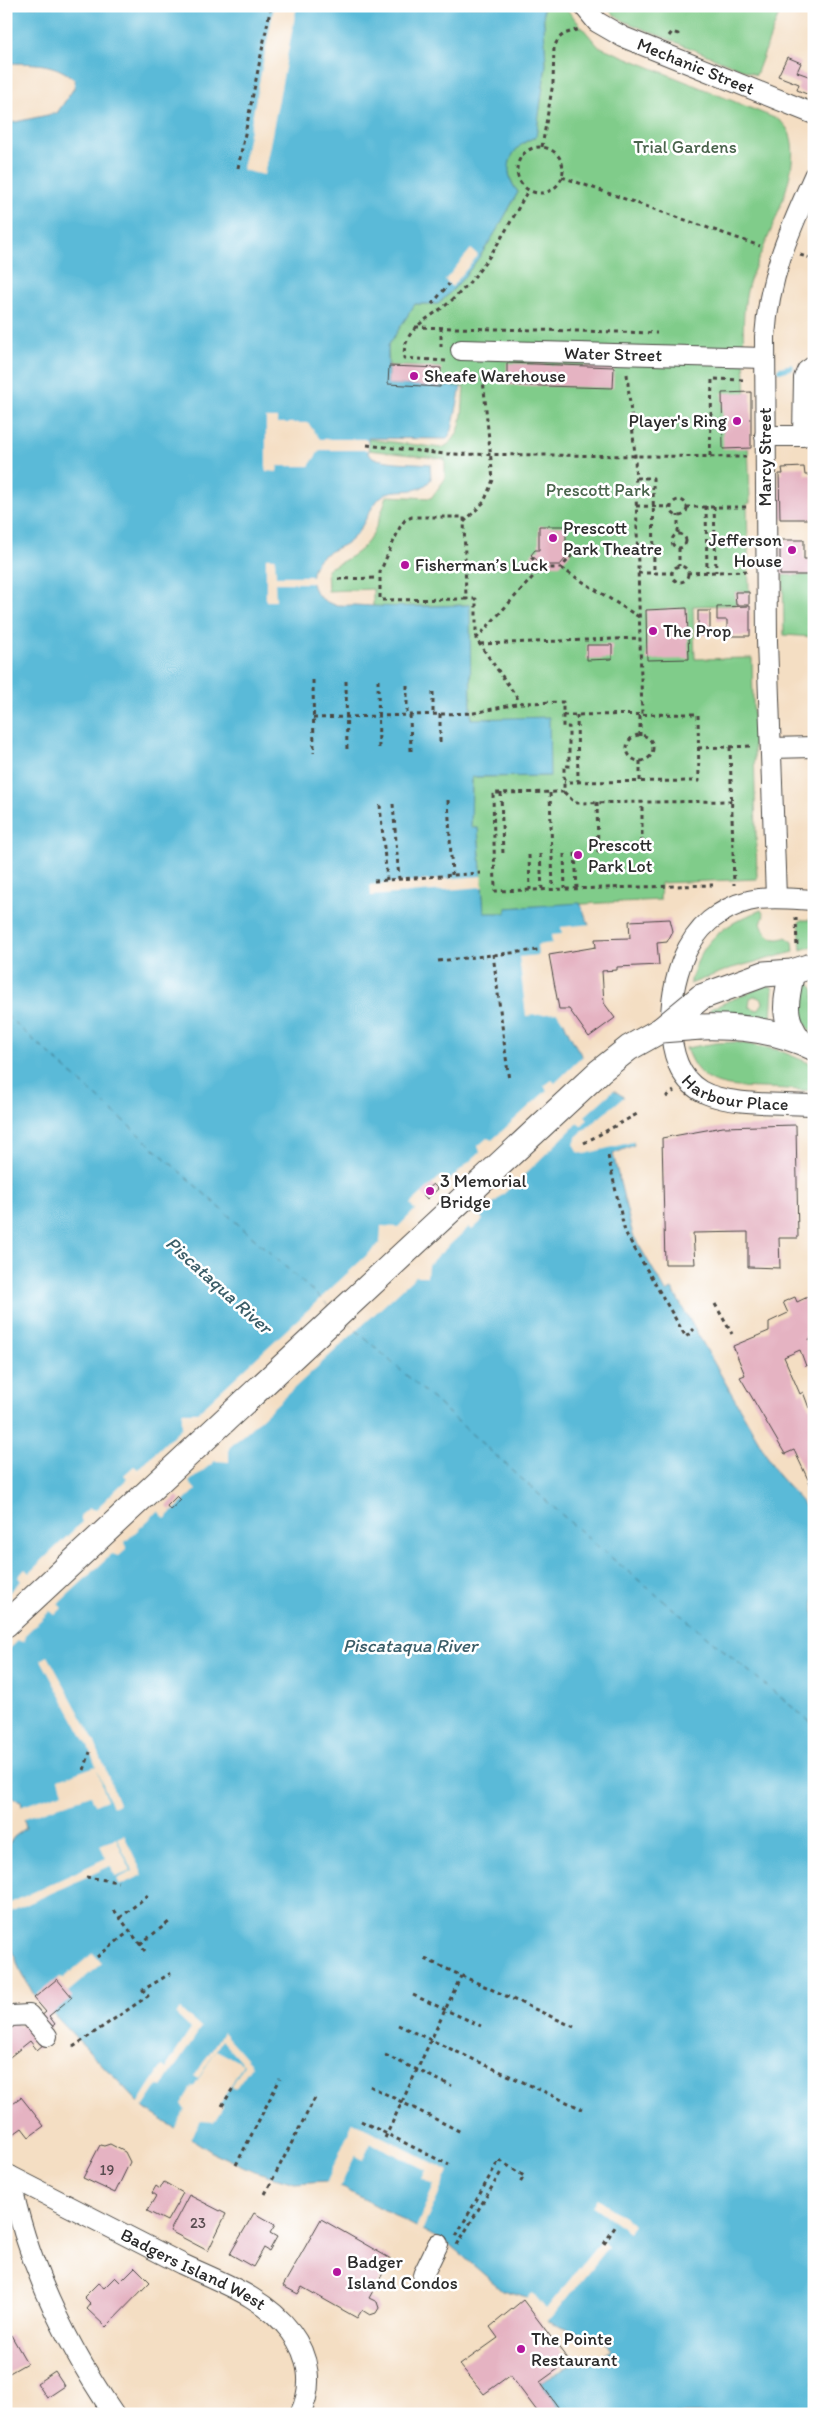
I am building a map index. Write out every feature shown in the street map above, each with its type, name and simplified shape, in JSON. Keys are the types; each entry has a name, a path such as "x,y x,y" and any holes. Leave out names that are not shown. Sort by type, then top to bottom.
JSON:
{"main road":[{"path":"6,1624 600,1071 629,1048 661,1030 701,997 764,974 803,969"},
{"path":"803,969 785,1010 792,1031 806,1044"},
{"path":"661,1030 701,1027 748,1029 806,1044"}],"street":[{"name":"Mechanic Street","path":"584,6 597,22 623,37 814,114"},
{"name":"Marcy Street","path":"776,897 764,747 766,632 765,358 767,315 771,287 794,220 814,176"},
{"name":"Water Street","path":"470,350 765,358"},
{"path":"765,436 803,436 809,409 804,378 807,371 814,366"},
{"path":"764,747 814,748"},
{"path":"776,897 814,900"},
{"name":"Harbour Place","path":"776,897 758,898 726,910 712,919 692,942 679,970 674,992 672,1029 674,1054 681,1071 688,1080 710,1095 728,1100 814,1105"},
{"path":"6,2019 11,2016 29,2015 47,2036"},
{"name":"Badgers Island West","path":"8,2175 24,2231 52,2308 88,2376 114,2414"},
{"name":"Badgers Island West","path":"8,2175 232,2288 269,2310 290,2331 299,2344 306,2363 309,2384 300,2414"},
{"path":"423,2275 449,2245"}],"path":[{"path":"238,168 270,6"},
{"path":"542,147 553,83 556,42 564,34 584,27"},
{"path":"542,147 549,149 559,157 563,170 559,184 548,192 541,194 528,190 518,178 517,163 527,151 542,147"},
{"path":"562,178 760,246"},
{"path":"437,360 404,358 403,346 415,327 452,300 466,285 508,227 528,190"},
{"path":"797,254 814,259"},
{"path":"432,304 449,284"},
{"path":"415,327 662,334"},
{"path":"441,327 441,336"},
{"path":"464,522 480,508 488,496 493,480 490,454 470,350"},
{"path":"625,354 636,478 640,638 640,736"},
{"path":"710,456 712,379 765,380"},
{"path":"368,445 444,454 752,457"},
{"path":"636,478 653,478 654,572"},
{"path":"636,506 671,507 678,500 682,501 686,507"},
{"path":"706,506 707,572"},
{"path":"714,506 716,572"},
{"path":"671,507 672,512 678,515 685,512 686,507"},
{"path":"686,507 752,507"},
{"path":"678,515 678,533"},
{"path":"466,599 464,517 408,518 398,531 378,578 380,600 476,599 476,639 521,703"},
{"path":"678,533 685,536 686,540 683,547 679,548 674,547 672,541 673,536 678,533"},
{"path":"638,573 672,573 679,566 679,548"},
{"path":"561,568 572,555"},
{"path":"531,557 542,567 561,568 639,617"},
{"path":"672,573 675,580 680,581 686,578 687,573 684,567 679,566"},
{"path":"476,639 542,567"},
{"path":"687,573 752,572"},
{"path":"338,579 378,578"},
{"path":"480,644 640,638"},
{"path":"313,680 314,753"},
{"path":"378,680 379,752"},
{"path":"346,681 347,752"},
{"path":"407,685 410,751"},
{"path":"433,692 433,714"},
{"path":"313,718 474,714 521,703 562,702 563,727 569,727 569,766 564,766 564,792 575,803 732,801"},
{"path":"440,714 440,744"},
{"path":"562,715 698,714 698,781 564,782"},
{"path":"577,715 578,781"},
{"path":"640,736 651,741 653,749 650,756 640,761 632,758 627,750 629,742 640,736"},
{"path":"730,747 734,885"},
{"path":"698,748 764,747"},
{"path":"640,761 640,781"},
{"path":"550,792 553,889"},
{"path":"564,792 493,794 495,891 713,885"},
{"path":"501,793 503,855"},
{"path":"448,800 452,874"},
{"path":"597,802 598,852"},
{"path":"642,802 642,851"},
{"path":"393,804 399,879"},
{"path":"380,805 387,880"},
{"path":"576,853 577,888"},
{"path":"529,854 530,890"},
{"path":"540,854 542,889"},
{"path":"564,854 565,888"},
{"path":"374,881 482,873"},
{"path":"796,930 797,945"},
{"path":"438,961 538,950"},
{"path":"493,954 509,1081"},
{"path":"584,1143 636,1114"},
{"path":"608,1156 625,1232 686,1337 694,1329"},
{"path":"715,1304 732,1334"},
{"path":"84,1770 90,1752"},
{"path":"86,1877 118,1882"},
{"path":"120,1918 148,1895"},
{"path":"114,1910 145,1951"},
{"path":"140,1944 169,1922"},
{"path":"97,1957 130,1931"},
{"path":"425,1959 574,2027"},
{"path":"73,2047 148,1996 143,1990 171,1973"},
{"path":"386,2136 461,1975"},
{"path":"413,1995 481,2026"},
{"path":"398,2025 582,2109"},
{"path":"385,2055 452,2086"},
{"path":"236,2165 280,2079"},
{"path":"370,2086 461,2132"},
{"path":"222,2106 233,2088"},
{"path":"265,2194 316,2096"},
{"path":"361,2121 386,2136 449,2165"},
{"path":"449,2245 499,2160 524,2176 519,2185"},
{"path":"449,2245 501,2172"},
{"path":"604,2244 617,2224"}],"green space":[{"name":"Prescott Park","path":"543,6 564,6 598,46 777,119 789,132 793,150 791,172 775,220 750,280 745,303 744,341 750,503 747,504 749,592 735,592 736,605 693,606 695,659 752,658 757,879 661,883 660,900 506,908 506,913 484,914 478,828 471,828 472,777 550,776 471,719 469,605 373,607 373,589 328,591 327,569 353,555 368,542 387,496 431,498 445,479 445,459 368,450 367,439 442,448 455,437 459,430 464,387 440,387 440,368 389,366 388,346 415,304 438,304 473,266 518,192 510,175 509,167 514,152 527,141 536,137 546,64"},
{"path":"606,6 782,6 756,75 624,21 614,15"},
{"path":"783,575 814,575 814,637 784,635"},
{"path":"761,910 764,915 761,924 765,932 770,937 777,939 786,937 793,942 794,952 732,968 690,984 700,956 714,937 723,929"},
{"path":"801,920 814,920 814,946 801,950 799,922"},
{"path":"809,983 814,990 814,1035 804,1022 799,1009 800,997"},
{"path":"767,985 773,988 771,1017 768,1019 710,1011 710,1009","holes":["754,996 762,999 763,1003 758,1010 749,1007 750,998"]},
{"path":"736,1042 778,1050 814,1065 814,1091 737,1087 716,1083 699,1071 686,1048"}],"water":[{"name":"Piscataqua River","path":"6,6 543,6 546,64 536,137 527,141 514,152 509,167 510,176 518,192 473,266 438,304 415,304 388,346 388,384 461,387 452,430 447,439 368,438 368,454 380,460 430,464 431,479 420,488 394,491 382,496 373,506 352,539 326,553 319,559 311,578 312,585 319,596 334,605 398,607 470,605 471,719 549,717 550,776 472,777 471,828 478,828 484,913 506,913 506,908 580,903 595,939 550,955 555,988 563,1021 584,1059 603,1080 624,1097 634,1145 613,1154 633,1235 666,1292 672,1289 778,1475 814,1516 814,2414 563,2414 540,2382 583,2359 601,2356 611,2350 608,2344 546,2320 527,2297 502,2290 450,2245 345,2189 325,2181 295,2183 254,2171 212,2152 145,2109 33,1993 19,1968 6,1931 6,1848 14,1837 26,1828 21,1801 6,1796 6,124 57,113 74,88 75,80 59,69 51,67 6,63"}],"pier":[{"path":"274,6 297,6 264,175 242,170"},
{"path":"471,249 478,255 452,287 445,280"},
{"path":"266,418 277,418 277,423 308,423 320,439 367,439 368,450 320,450 309,466 278,466 277,472 266,471"},
{"path":"266,558 275,558 276,576 314,576 313,583 275,583 276,601 266,601"},
{"path":"482,876 483,887 371,896 370,885"},
{"path":"592,924 598,939 596,947 550,955 559,1009 562,1009 567,1019 563,1022 557,1013 526,1016 519,957 538,955 537,945 552,943 551,935 562,934 561,927"},
{"path":"585,1054 615,1089 585,1116 588,1119 581,1126 578,1123 524,1175 525,1179 517,1187 513,1185 480,1216 483,1220 472,1230 469,1227 428,1265 427,1276 416,1276 229,1448 229,1462 215,1461 189,1482 196,1490 165,1519 158,1511 125,1542 127,1549 119,1556 112,1554 58,1604 62,1608 55,1615 50,1611 25,1635 24,1642 18,1641 6,1652 6,1595 21,1581 18,1577 25,1569 29,1573 82,1522 80,1516 89,1508 95,1510 127,1479 124,1475 134,1466 138,1469 182,1427 182,1412 198,1412 380,1243 381,1226 398,1227 415,1210 410,1204 441,1176 447,1182 480,1152 478,1146 487,1138 492,1140 547,1090 544,1086 552,1080 555,1083"},
{"path":"626,1097 636,1141 585,1154 578,1152 574,1145 577,1136"},
{"path":"48,1656 94,1740 119,1804 112,1807 97,1769 107,1800 95,1805 91,1795 22,1819 20,1807 63,1792 59,1779 96,1766 87,1744 41,1660"},
{"path":"124,1835 143,1875 120,1885 117,1879 133,1871 117,1838"},
{"path":"116,1838 131,1871 116,1877 110,1866 6,1914 6,1905 106,1858 100,1845"},
{"path":"93,1953 102,1963 68,1992 72,1997 50,2015 33,1998 59,1977 63,1978"},
{"path":"180,2009 201,2028 162,2087 158,2085 142,2109 138,2104 162,2066 168,2069 167,2066 191,2029 176,2015"},
{"path":"223,2032 252,2065 235,2089 231,2087 244,2065 222,2040 198,2079 194,2077"},
{"path":"216,2050 243,2064 220,2104 223,2107 214,2122 201,2121 189,2140 173,2131 185,2110 181,2104 192,2086 194,2087"},
{"path":"353,2122 449,2171 422,2231 416,2228 434,2185 422,2179 426,2170 371,2143 363,2160 355,2156 339,2189 326,2184"},
{"path":"598,2199 634,2225 629,2232 593,2206"},
{"path":"601,2241 608,2248 552,2317 545,2322 525,2299 533,2293 546,2309"}],"building":[{"path":"787,57 801,63 797,72 814,78 814,97 797,90 799,84 778,76"},
{"path":"507,363 614,367 613,388 507,385"},
{"name":"Sheafe Warehouse","path":"389,366 441,368 440,387 388,384"},
{"name":"Player's Ring","path":"751,392 751,448 723,449 722,393"},
{"path":"804,467 805,475 813,475 814,519 780,519 779,474 783,474 782,468"},
{"name":"Prescott Park Theatre","path":"539,526 566,526 566,550 571,552 560,565 543,565 531,555 535,550 539,550"},
{"name":"Jefferson House","path":"780,540 804,540 804,559 814,559 814,575 780,575"},
{"path":"735,592 749,592 749,605 736,605"},
{"path":"750,606 750,636 727,636 727,620 717,620 717,607"},
{"path":"687,608 689,659 647,660 646,610"},
{"path":"698,611 710,611 710,635 698,635"},
{"path":"587,645 612,645 612,659 587,660"},
{"path":"670,919 673,931 667,942 657,943 659,965 617,967 617,970 602,971 604,1003 615,1018 589,1037 569,1009 559,1009 549,955 596,947 595,939 630,938 629,921"},
{"path":"796,1125 798,1238 779,1238 780,1268 748,1267 748,1232 693,1233 695,1264 665,1264 662,1138 723,1127"},
{"name":"3 Memorial Bridge","path":"433,1184 438,1189 427,1199 422,1193"},
{"path":"814,1294 814,1337 809,1339 812,1345 814,1344 814,1363 806,1366 800,1350 784,1357 800,1394 803,1392 809,1408 811,1407 814,1413 814,1492 794,1450 785,1454 740,1377 745,1375 733,1346 769,1331 769,1322 788,1313 783,1302 795,1297 797,1302"},
{"path":"177,1496 181,1500 170,1510 167,1506"},
{"path":"57,1979 72,1997 49,2016 55,2024 49,2029 40,2017 46,2012 34,1998"},
{"path":"15,2021 19,2026 26,2021 44,2044 37,2050 30,2041 6,2060 6,2027"},
{"path":"21,2097 44,2126 29,2137 22,2128 11,2136 6,2130 6,2108"},
{"path":"110,2144 125,2152 130,2162 115,2193 83,2178 100,2145"},
{"path":"164,2182 183,2193 167,2221 147,2211 156,2196 152,2193 156,2186 160,2189"},
{"path":"189,2195 226,2214 208,2251 170,2231"},
{"path":"254,2213 275,2225 270,2233 277,2237 269,2251 264,2248 253,2267 230,2254"},
{"name":"Badger Island Condos","path":"321,2219 391,2259 369,2298 377,2302 379,2308 376,2313 370,2315 362,2310 357,2318 302,2287 298,2294 283,2286"},
{"path":"135,2267 150,2282 106,2327 87,2309 91,2304 84,2297 98,2283 104,2288 115,2277 120,2282"},
{"name":"The Pointe Restaurant","path":"523,2300 569,2361 540,2382 563,2414 532,2414 537,2411 510,2375 484,2394 460,2365 498,2338 490,2327"},
{"path":"11,2335 27,2363 6,2375 6,2338"},
{"path":"55,2371 65,2386 47,2398 37,2383"},
{"path":"246,2408 253,2414 242,2413"}],"waterway":[{"path":"780,370 791,367"}],"ferry route":[{"path":"6,1015 329,1306"},
{"path":"348,1323 590,1540 814,1725"}],"place":[{"name":"Sheafe Warehouse","path":"414,376"},
{"name":"Player's Ring","path":"737,421"},
{"name":"Prescott Park Theatre","path":"553,538"},
{"name":"Jefferson House","path":"792,550"},
{"name":"Fisherman’s Luck","path":"405,565"},
{"name":"The Prop","path":"653,631"},
{"name":"Prescott Park Lot","path":"578,855"},
{"name":"3 Memorial Bridge","path":"430,1191"},
{"name":"Badger Island Condos","path":"337,2272"},
{"name":"The Pointe Restaurant","path":"521,2349"}],"park label":[{"name":"Trial Gardens","path":"685,147"}]}
